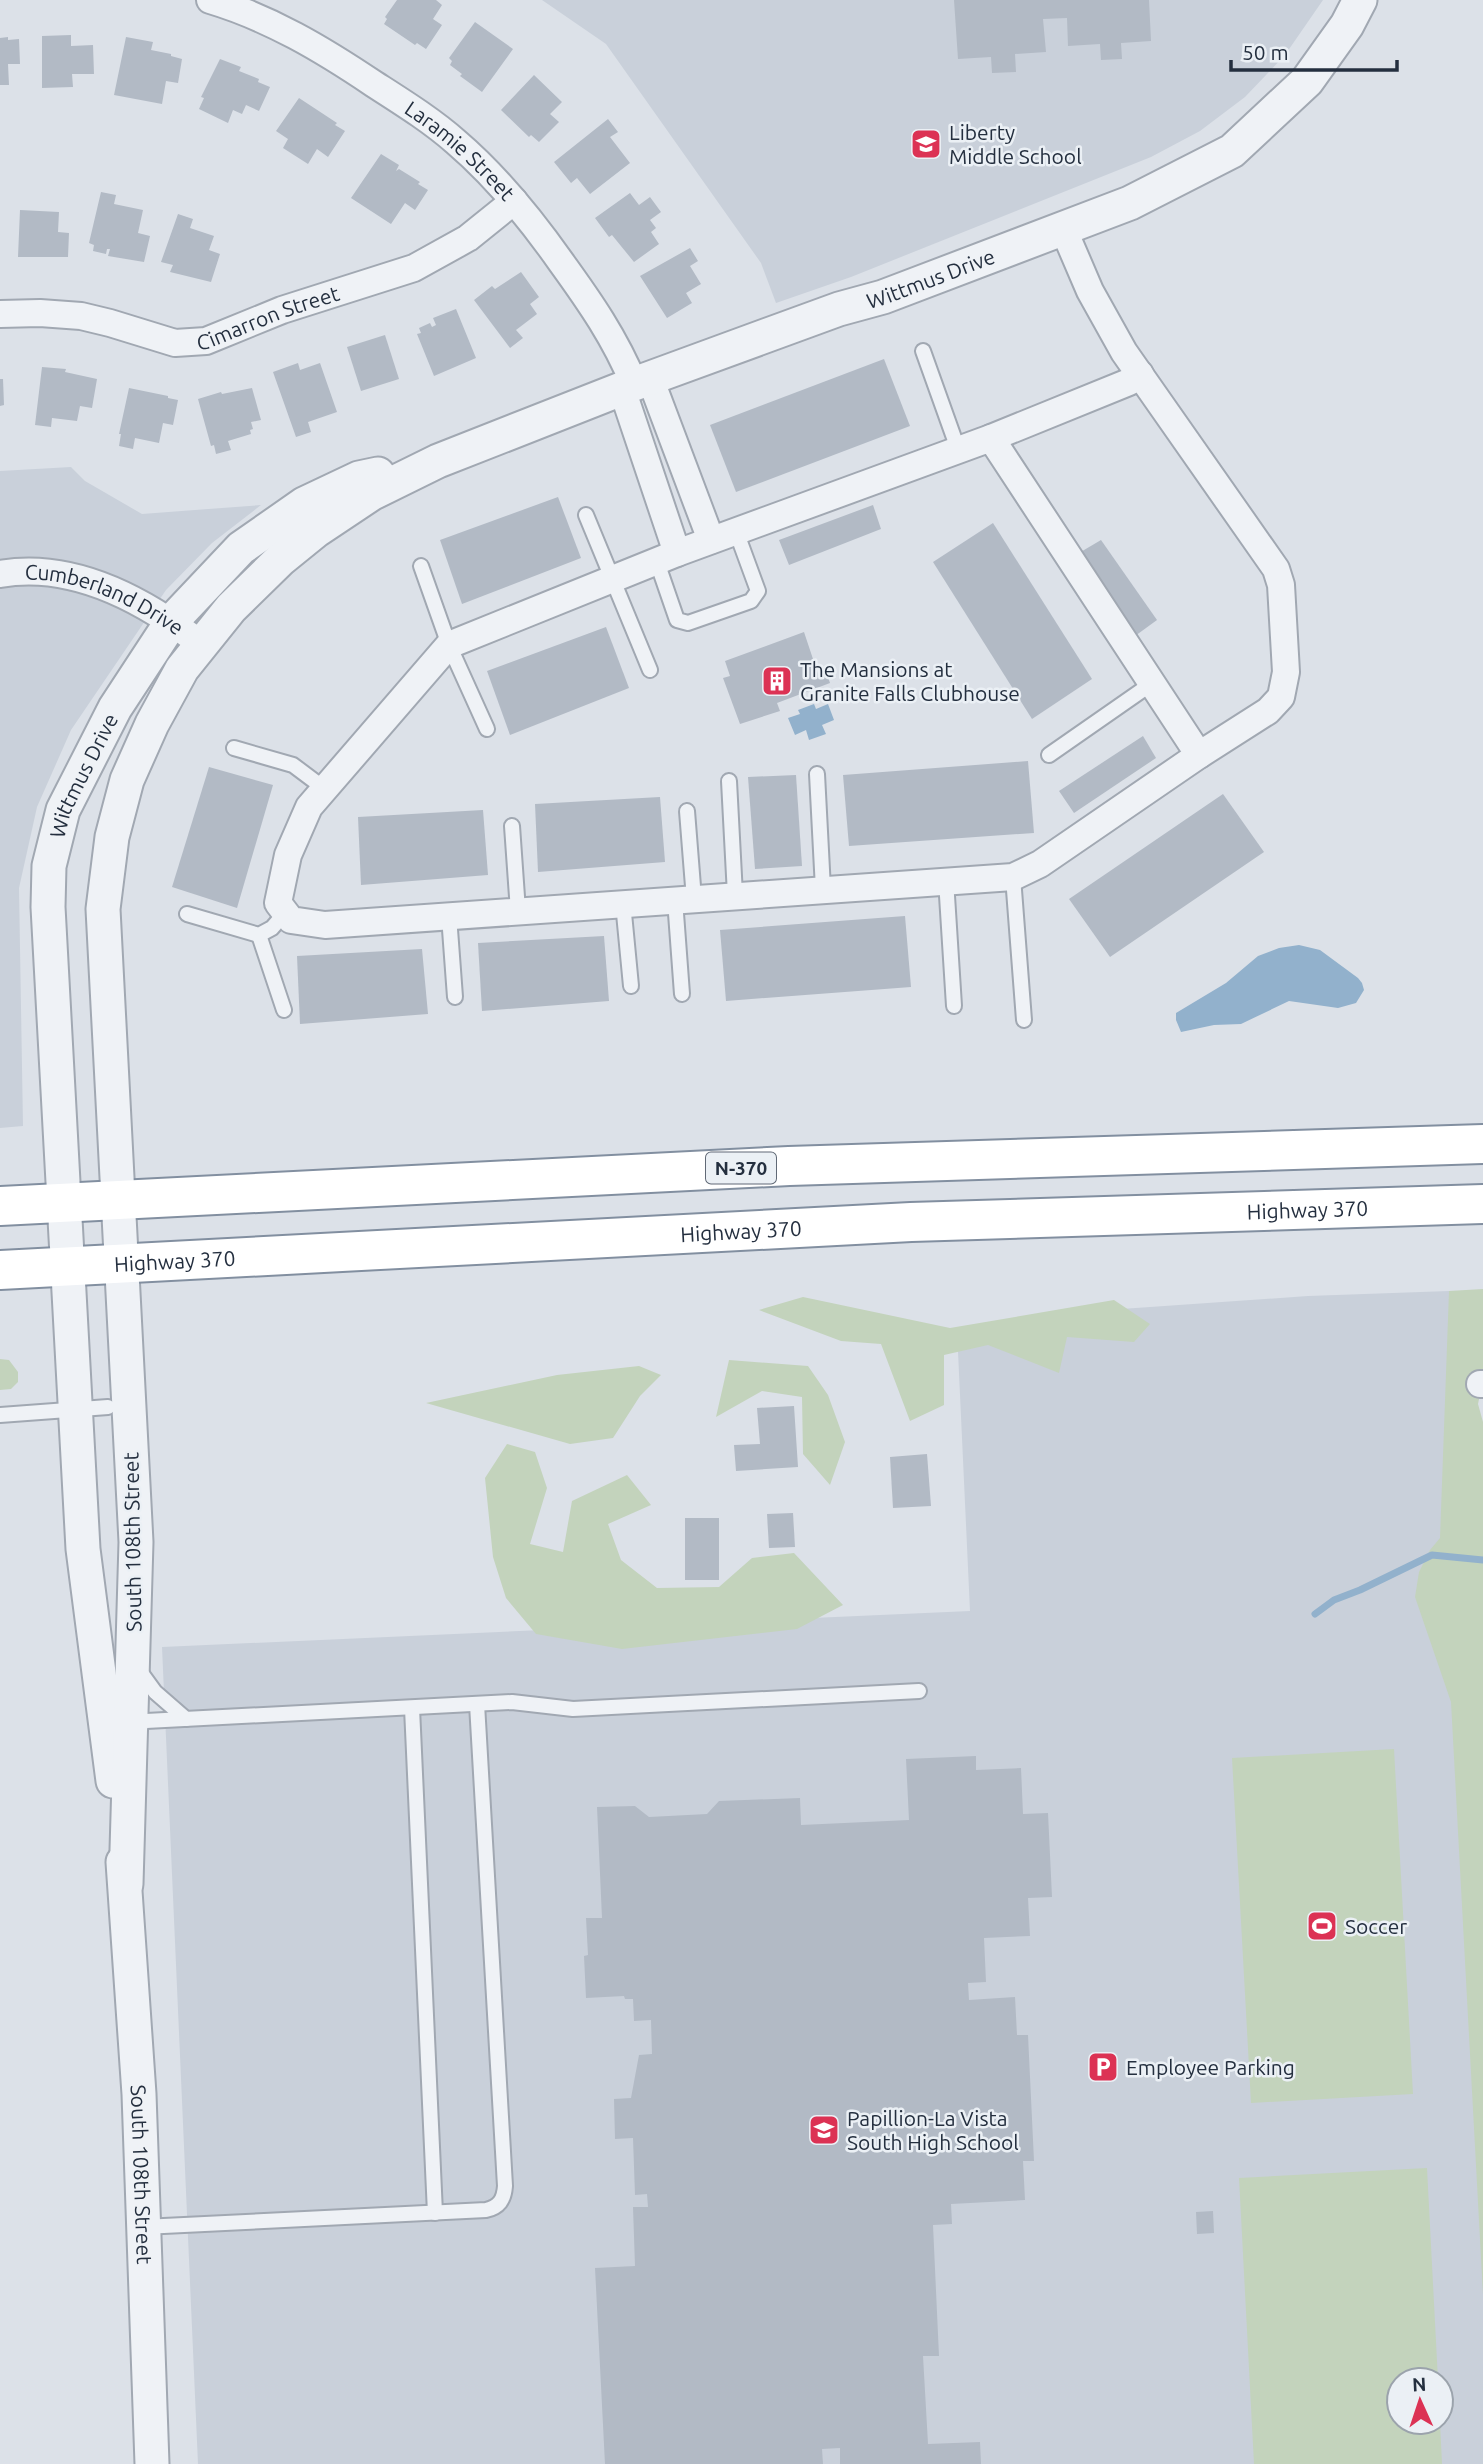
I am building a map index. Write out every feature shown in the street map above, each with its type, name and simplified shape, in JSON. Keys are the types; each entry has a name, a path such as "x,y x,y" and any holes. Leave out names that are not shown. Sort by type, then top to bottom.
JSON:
{"highway":[{"name":"N-370","path":"0,1206 789,1166 1483,1144"},
{"name":"Highway 370","path":"0,1270 911,1222 1483,1204"}],"street":[{"name":"Laramie Street","path":"210,0 276,25 314,45 442,130 485,169 546,241 612,334 635,384"},
{"name":"Wittmus Drive","path":"117,1200 103,909 112,837 127,780 152,724 182,669 231,608 280,560 317,530 371,494 438,461 635,384 839,309 883,297 1129,203 1232,151 1307,81 1347,25 1360,0"},
{"name":"Cimarron Street","path":"0,314 81,316 175,343 206,341 282,310 414,268 468,238 514,201"},
{"path":"1063,228 1090,291 1125,352 1276,569 1281,584 1286,672 1281,696 1268,711 1040,864 1013,877 325,925 291,920 278,903 288,855 309,807 449,645 711,540 990,438 1129,382 1140,374"},
{"path":"635,384 711,540"},
{"path":"635,384 667,557"},
{"path":"990,438 1199,755"},
{"name":"Wittmus Drive","path":"68,1266 48,907 49,866 63,810 115,708 172,621 241,548 304,504 359,478 438,461"},
{"name":"Cumberland Drive","path":"0,574 39,572 74,577 108,587 172,621 202,645"},
{"name":"South 108th Street","path":"117,1200 136,1542 126,1884"},
{"name":"South 108th Street","path":"68,1266 83,1549 126,1884 139,2094 152,2464"}],"lane":[{"path":"923,351 958,449"},
{"path":"586,515 650,670"},
{"path":"667,557 677,620 688,623 751,601 758,591 736,531"},
{"path":"421,566 449,645 487,729"},
{"path":"1049,755 1151,684"},
{"path":"234,748 293,765 325,789"},
{"path":"817,774 823,889"},
{"path":"729,781 735,895"},
{"path":"682,994 687,811"},
{"path":"512,826 518,911"},
{"path":"1013,877 1024,1020"},
{"path":"946,880 954,1006"},
{"path":"624,903 631,986"},
{"path":"187,914 259,935 272,928 285,913"},
{"path":"449,916 455,998"},
{"path":"259,935 284,1010"},
{"path":"0,1415 108,1408"},
{"path":"133,1658 142,1676 155,1692 186,1719"},
{"path":"130,1742 139,1725 146,1721 512,1702 573,1709 919,1691"},
{"path":"143,2227 435,2213 491,2209 499,2204 504,2191 477,1704"},
{"path":"412,1708 435,2213"}],"shaded area":[{"name":"Liberty Middle School","path":"542,0 1323,0 1285,55 1245,97 1200,131 1151,157 851,277 776,303 761,263 606,44"},
{"path":"71,467 85,481 142,514 261,505 212,543 166,590 71,730 37,807 19,888 23,1126 0,1128 0,471"},
{"path":"1449,1291 1483,1941 1483,2464 198,2464 162,1647 970,1611 957,1330 1107,1310 1308,1296"}],"green space":[{"path":"1483,1289 1483,1380 1478,1404 1483,1422 1483,2295 1451,1702 1415,1597 1419,1572 1430,1550 1440,1538 1449,1291"},
{"path":"803,1297 950,1328 1114,1300 1150,1324 1134,1342 1067,1337 1059,1373 988,1345 944,1355 944,1405 910,1421 881,1344 841,1341 759,1310"},
{"path":"0,1359 9,1360 18,1372 18,1382 11,1389 0,1390"},
{"path":"729,1360 808,1366 828,1395 845,1442 830,1485 803,1454 802,1397 762,1391 716,1417"},
{"path":"639,1366 661,1375 640,1396 613,1438 570,1444 426,1403 557,1375"},
{"path":"507,1444 535,1452 547,1488 530,1544 563,1552 572,1501 627,1475 651,1505 608,1524 621,1560 657,1588 719,1587 752,1558 794,1553 843,1605 797,1629 622,1649 536,1634 506,1598 493,1557 485,1478"},
{"name":"Soccer","path":"1394,1749 1413,2094 1251,2103 1232,1758"},
{"path":"1427,2168 1437,2366 1385,2366 1385,2436 1441,2436 1442,2464 1254,2464 1239,2178"}],"water":[{"path":"814,704 816,709 828,704 834,720 822,725 826,734 809,740 806,730 795,735 788,718 800,714 798,710"},
{"path":"1299,945 1320,950 1358,978 1364,990 1356,1003 1338,1008 1289,1001 1241,1024 1214,1025 1181,1032 1176,1013 1226,983 1258,956 1279,948"}],"building":[{"path":"397,0 436,0 442,5 433,19 442,25 426,49 417,43 415,45 384,24 387,19 385,17"},
{"path":"954,0 1149,0 1151,41 1121,43 1122,59 1101,60 1100,44 1068,46 1067,18 1043,19 1046,52 1015,54 1016,72 992,73 991,57 958,59"},
{"path":"475,22 513,49 482,92 460,76 462,74 450,65 452,61 449,58"},
{"path":"71,35 71,46 93,45 94,74 72,74 73,87 42,88 42,36"},
{"path":"8,37 8,40 19,39 20,64 8,64 9,85 0,85 0,38"},
{"path":"126,37 153,42 151,50 182,59 178,83 166,81 162,104 114,95"},
{"path":"220,59 241,67 239,71 270,87 259,111 246,105 242,114 233,110 228,123 199,109 204,98 201,97"},
{"path":"534,75 562,102 550,114 559,122 539,142 531,135 529,137 501,110"},
{"path":"299,98 345,131 328,157 317,149 308,164 283,148 288,139 276,131"},
{"path":"608,119 618,132 610,137 630,163 590,194 577,178 571,183 554,162"},
{"path":"381,154 399,165 396,171 399,169 428,190 415,210 405,203 391,224 351,198"},
{"path":"101,192 116,195 114,204 143,210 138,233 150,236 144,262 108,256 110,249 107,249 106,254 93,251 94,245 89,243"},
{"path":"630,193 639,205 650,197 661,212 650,220 656,228 651,232 659,244 634,262 612,235 609,237 595,218"},
{"path":"20,210 59,212 58,232 69,233 68,257 18,257"},
{"path":"178,214 193,219 190,228 214,236 209,250 220,254 211,282 170,272 173,265 161,262"},
{"path":"690,248 698,261 690,266 701,284 686,293 692,303 667,318 640,276"},
{"path":"521,272 539,297 530,304 537,314 516,330 523,338 510,348 474,300 492,286 495,289"},
{"path":"456,309 476,358 434,376 417,334 421,333 419,328 430,323 432,327 436,325 433,318"},
{"path":"385,335 399,379 361,391 347,347"},
{"path":"884,359 910,426 736,492 710,425"},
{"path":"298,363 300,370 320,363 337,412 308,422 311,432 296,437 273,372"},
{"path":"42,367 66,369 65,372 97,379 92,408 80,406 77,421 52,418 51,427 35,425"},
{"path":"0,379 3,379 4,405 0,406"},
{"path":"129,388 178,400 173,425 163,423 159,443 135,438 133,449 119,446"},
{"path":"252,388 261,420 251,422 251,434 228,441 231,450 216,454 214,445 211,446 198,399 221,392 222,394"},
{"path":"558,497 581,558 462,604 440,540"},
{"path":"873,505 881,529 789,565 779,540"},
{"path":"993,523 1092,679 1032,719 933,562"},
{"path":"1101,540 1157,620 1135,636 1079,553"},
{"path":"606,627 629,688 510,735 487,671"},
{"name":"The Mansions at Granite Falls Clubhouse","path":"804,632 818,674 826,671 830,683 777,703 780,711 740,724 723,678 730,676 725,661"},
{"path":"1143,736 1156,758 1074,813 1059,791"},
{"path":"1028,761 1034,833 849,846 843,775"},
{"path":"209,767 273,785 237,908 172,887"},
{"path":"796,775 802,866 755,869 748,777"},
{"path":"1223,794 1264,852 1110,957 1069,899"},
{"path":"660,797 665,862 538,872 535,804"},
{"path":"483,810 488,875 361,885 358,817"},
{"path":"905,916 911,987 726,1001 720,930"},
{"path":"604,936 609,1001 482,1011 478,943"},
{"path":"422,949 428,1014 300,1024 297,956"},
{"path":"794,1406 798,1467 736,1471 734,1445 760,1444 757,1408"},
{"path":"927,1454 931,1506 893,1508 890,1457"},
{"path":"793,1513 795,1547 769,1548 767,1514"},
{"path":"685,1518 719,1518 719,1580 685,1580"},
{"name":"Papillion-La Vista South High School","path":"976,1756 976,1770 1021,1768 1023,1814 1048,1813 1052,1897 1028,1898 1030,1936 984,1938 986,1982 968,1983 969,2000 1015,1997 1017,2035 1028,2035 1034,2161 1023,2161 1025,2200 951,2204 952,2224 933,2225 939,2356 923,2356 928,2444 980,2442 981,2464 840,2464 840,2448 822,2449 823,2464 605,2464 595,2268 635,2266 633,2207 648,2207 647,2194 635,2195 633,2138 615,2139 614,2099 631,2098 639,2055 652,2054 651,2020 634,2021 633,1999 625,1999 624,1996 586,1998 586,1918 602,1918 597,1807 635,1806 649,1817 707,1814 719,1801 800,1798 801,1825 909,1820 906,1759"},
{"path":"1213,2211 1214,2233 1197,2234 1196,2212"}],"waterway":[{"path":"1315,1614 1334,1600 1432,1555 1483,1560"}],"place":[{"name":"Liberty Middle School","path":"926,144"},
{"name":"The Mansions at Granite Falls Clubhouse","path":"777,681"},
{"name":"Soccer","path":"1322,1926"},
{"name":"Employee Parking","path":"1103,2067"},
{"name":"Papillion-La Vista South High School","path":"824,2130"}]}
